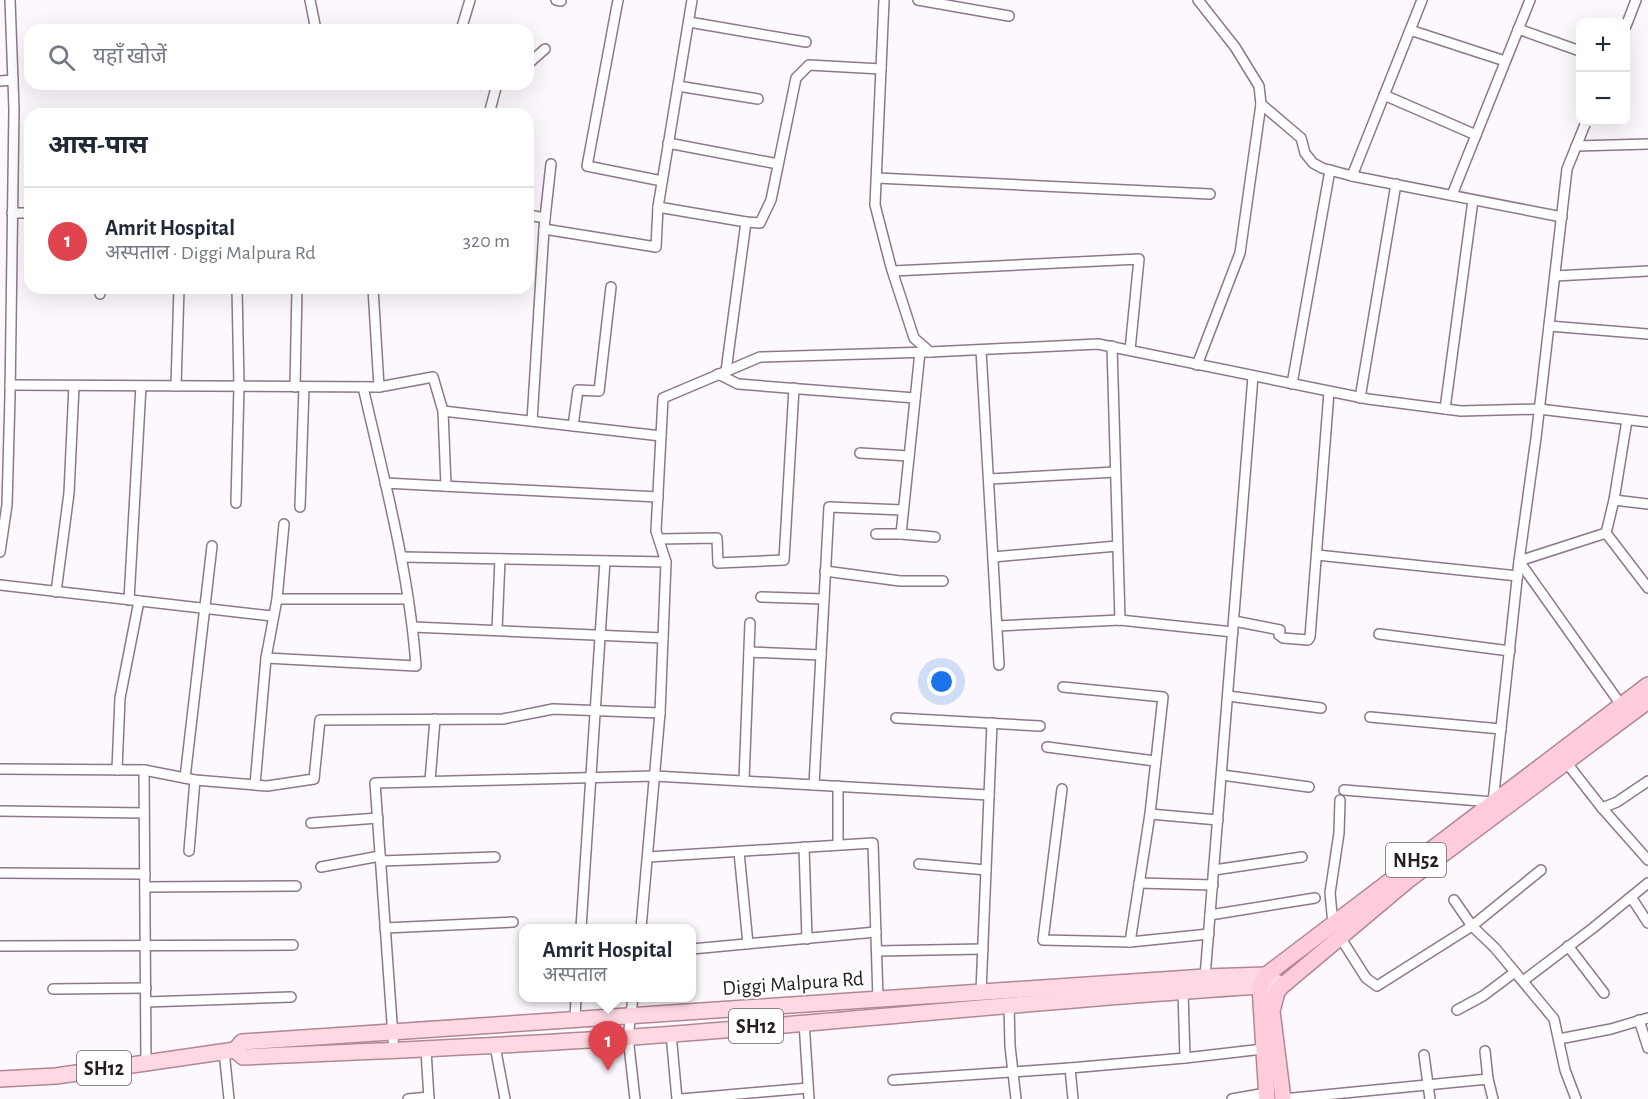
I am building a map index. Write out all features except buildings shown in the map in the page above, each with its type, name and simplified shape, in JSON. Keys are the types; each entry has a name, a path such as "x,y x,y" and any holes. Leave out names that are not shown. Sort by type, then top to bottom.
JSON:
{"highway":[{"name":"NH52","path":"1496,807 1566,762 1625,710 1648,685"},
{"name":"NH52","path":"1263,981 1336,931 1625,710 1648,701"},
{"name":"NH52","path":"1279,989 1336,931"},
{"path":"1263,981 1266,1096"},
{"path":"1279,989 1272,1011 1283,1099"}],"main road":[{"name":"Diggi Malpura Rd","path":"0,1080 56,1076 229,1051 242,1042 392,1031 1205,977 1263,981 1279,989"},
{"name":"Diggi Malpura Rd","path":"229,1051 243,1057 426,1050 628,1037 1183,991 1263,981"}],"street":[{"path":"0,552 7,505 10,386 13,80 10,0"},
{"path":"310,0 315,24"},
{"path":"463,24 470,0"},
{"path":"556,0 561,1"},
{"path":"618,0 587,166 662,181"},
{"path":"544,229 656,247 658,207 692,0"},
{"path":"884,0 875,206 914,338 925,352"},
{"path":"918,0 1009,16"},
{"path":"1197,365 1240,253 1261,104 1259,86 1235,47 1198,0"},
{"path":"1352,176 1422,0"},
{"path":"1452,195 1530,0"},
{"path":"1629,18 1636,0"},
{"path":"689,22 806,42"},
{"path":"1518,29 1576,49"},
{"path":"1410,30 1505,61"},
{"path":"534,59 545,49"},
{"path":"658,207 760,223 771,200 796,78 809,65 881,69"},
{"path":"0,81 13,80"},
{"path":"678,86 758,99"},
{"path":"491,108 495,90"},
{"path":"1384,95 1476,135"},
{"path":"1261,104 1301,138 1305,153 1313,163 1330,170 1562,217"},
{"path":"1344,790 1496,807 1501,729 1519,561 1567,169 1584,126"},
{"path":"668,143 778,165"},
{"path":"1576,146 1648,144"},
{"path":"532,421 544,229 551,164"},
{"path":"1292,384 1330,170"},
{"path":"877,178 1210,194"},
{"path":"1360,398 1396,184"},
{"path":"1445,409 1473,200"},
{"path":"12,213 24,213"},
{"path":"534,215 545,218"},
{"path":"722,373 746,222"},
{"path":"0,239 11,240"},
{"path":"893,272 1139,259 1131,350"},
{"path":"1555,276 1648,271"},
{"path":"573,426 578,390 599,392 611,287"},
{"path":"176,386 179,294"},
{"path":"236,503 239,386 237,294"},
{"path":"297,294 300,507"},
{"path":"372,294 379,387"},
{"path":"0,322 11,321"},
{"path":"1549,326 1648,334"},
{"path":"641,924 660,713 666,562 656,531 663,398 760,357 1098,344 1360,398 1461,411 1539,409 1648,422"},
{"path":"1112,346 1120,620"},
{"path":"981,350 999,665"},
{"path":"900,534 915,398 925,352"},
{"path":"722,373 738,384 915,398"},
{"path":"1205,977 1253,376"},
{"path":"10,386 379,387 433,377 443,411 446,486"},
{"path":"56,592 69,493 74,386"},
{"path":"117,770 120,698 134,600 141,386"},
{"path":"266,658 416,666 413,627 402,556 363,387"},
{"path":"659,539 717,538 718,562 784,560 794,388"},
{"path":"1234,621 1281,625 1279,635 1283,638 1308,640 1310,637 1329,392"},
{"path":"443,411 661,436"},
{"path":"1606,533 1614,500 1627,420"},
{"path":"861,453 909,456"},
{"path":"988,479 1115,472"},
{"path":"385,483 658,498"},
{"path":"1614,500 1648,504"},
{"path":"814,785 829,507 903,510"},
{"path":"255,785 266,658 277,599 284,524"},
{"path":"1519,561 1606,533"},
{"path":"1606,533 1647,584"},
{"path":"876,534 935,537"},
{"path":"185,778 212,546"},
{"path":"993,557 1117,546"},
{"path":"1317,555 1518,576"},
{"path":"402,556 666,562"},
{"path":"497,630 500,559"},
{"path":"581,924 605,561"},
{"path":"1519,561 1625,710"},
{"path":"825,571 900,580 943,582"},
{"path":"0,585 272,616"},
{"path":"761,597 824,599"},
{"path":"277,599 408,599"},
{"path":"997,626 1120,620 1233,632"},
{"path":"744,781 750,623"},
{"path":"413,627 663,638"},
{"path":"1379,634 1509,651"},
{"path":"749,652 821,655"},
{"path":"1063,687 1163,696 1150,814 1130,942"},
{"path":"1228,696 1321,708"},
{"path":"0,770 144,770 195,780 267,786 314,779 320,720 503,719 553,709 660,713"},
{"path":"1370,717 1501,729"},
{"path":"896,718 1040,726"},
{"path":"430,781 435,719"},
{"path":"981,992 992,723"},
{"path":"1047,747 1155,761"},
{"path":"1566,762 1602,808 1648,860"},
{"path":"144,770 146,1062"},
{"path":"1222,775 1309,787"},
{"path":"394,1051 375,783 655,776 989,795"},
{"path":"189,851 195,780"},
{"path":"1602,808 1617,802 1648,781"},
{"path":"838,786 838,845"},
{"path":"1062,789 1043,940 1130,942 1209,934"},
{"path":"1340,801 1340,833 1330,893 1336,931 1366,978 1377,986 1472,926 1541,870"},
{"path":"0,811 144,813"},
{"path":"1150,814 1218,820"},
{"path":"311,823 378,818"},
{"path":"648,857 873,843 878,999"},
{"path":"804,847 807,939"},
{"path":"738,852 748,944"},
{"path":"321,867 381,858 495,857"},
{"path":"1214,870 1302,857"},
{"path":"919,864 986,870"},
{"path":"0,873 145,874"},
{"path":"1139,883 1213,885"},
{"path":"1523,981 1543,968 1648,883"},
{"path":"145,887 296,886"},
{"path":"1631,897 1648,923"},
{"path":"1210,915 1315,898"},
{"path":"1454,900 1472,926 1496,948 1554,1019 1565,1070 1576,1099"},
{"path":"385,928 513,922"},
{"path":"696,949 876,932"},
{"path":"0,946 293,945"},
{"path":"1568,946 1604,993"},
{"path":"877,951 983,949"},
{"path":"1457,1010 1483,996 1515,972"},
{"path":"52,989 146,988"},
{"path":"1183,991 1185,1058"},
{"path":"146,1002 291,997"},
{"path":"575,1019 576,1002"},
{"path":"632,1002 628,1037 635,1099"},
{"path":"1009,1004 1010,1047 1016,1099"},
{"path":"1559,1040 1611,1029 1643,1019 1648,1048"},
{"path":"804,1022 809,1099"},
{"path":"671,1034 676,1099"},
{"path":"495,1046 505,1099"},
{"path":"893,1080 1070,1068 1263,1049"},
{"path":"408,1099 429,1098 426,1050"},
{"path":"229,1051 229,1099"},
{"path":"1485,1051 1493,1099"},
{"path":"1424,1055 1430,1099"},
{"path":"1070,1068 1073,1099"},
{"path":"1283,1099 1488,1079"},
{"path":"681,1099 808,1088"},
{"path":"1232,1099 1266,1096"}],"place":[{"name":"Amrit Hospital","path":"608,1071"}]}
